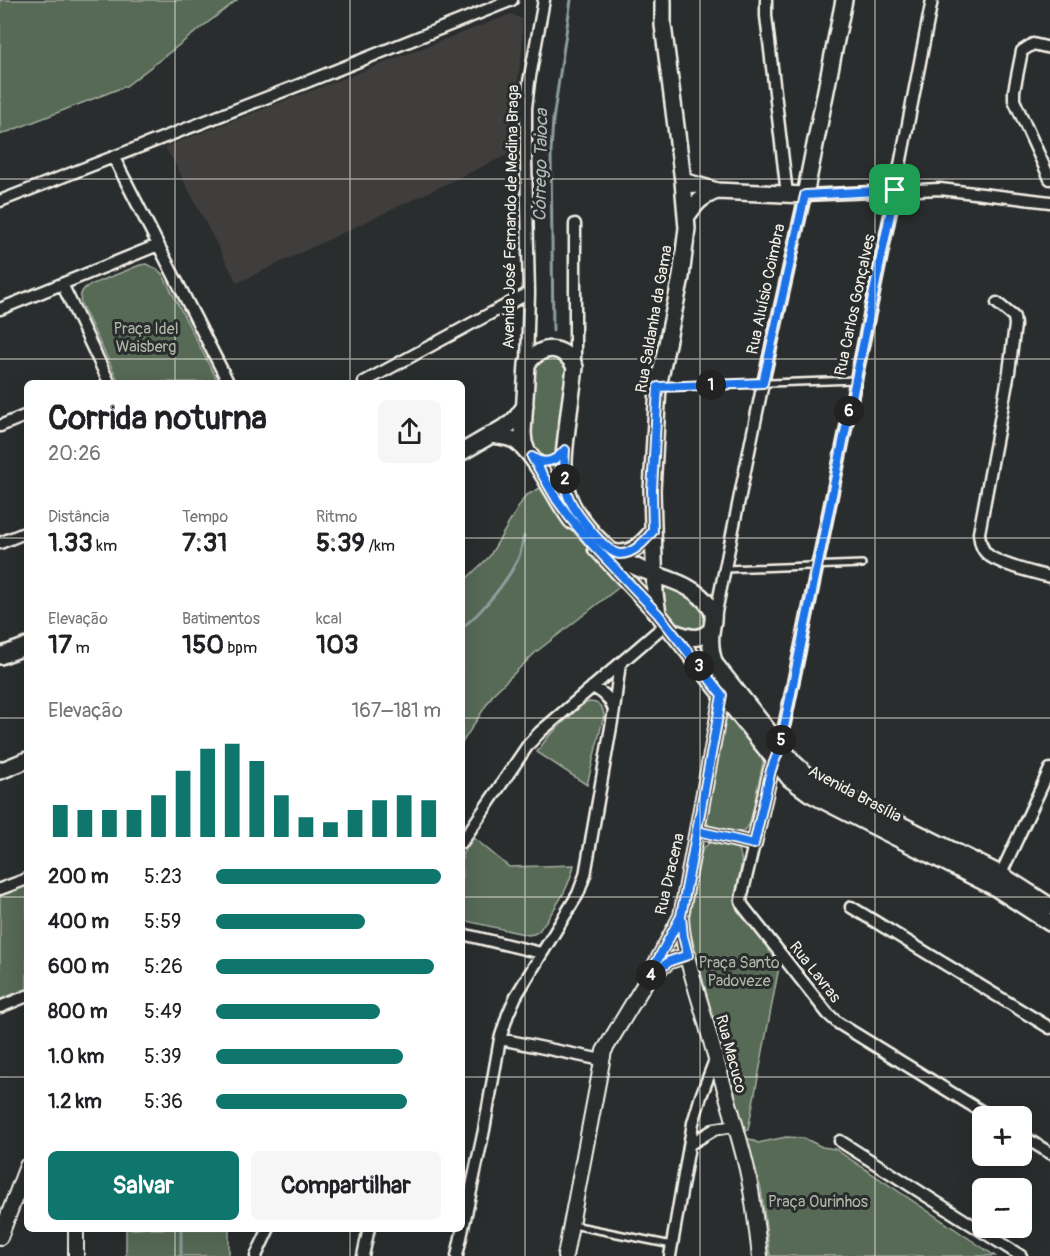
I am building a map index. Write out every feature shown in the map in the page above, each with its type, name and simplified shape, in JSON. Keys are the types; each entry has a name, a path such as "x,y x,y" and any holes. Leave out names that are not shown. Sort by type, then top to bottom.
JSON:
{"main road":[{"name":"Rua Saldanha da Gama","path":"663,0 663,26 687,216 681,277 658,387 652,490 656,602 665,623"},
{"name":"Rua Aluísio Coimbra","path":"805,195 844,0"},
{"path":"683,181 717,191 805,195"},
{"path":"687,216 704,196 717,191"},
{"name":"Avenida José Fernando de Medina Braga","path":"530,454 523,437 527,364 543,350 555,349 568,356 575,367"},
{"path":"490,435 509,438 517,442 540,462 559,457 565,450 575,367"},
{"path":"465,451 510,424 525,406"},
{"name":"Avenida Brasília","path":"565,450 566,484 571,502 592,532 613,552 637,568 677,582 697,594 709,606 713,625 711,648 715,664 767,730 790,779 809,792 1050,906"},
{"name":"Avenida Brasília","path":"530,454 570,518 665,623 722,695 777,754"},
{"path":"613,552 619,554 631,551 653,531"},
{"path":"665,623 694,639 703,636 713,625"},
{"path":"0,656 24,647"},
{"path":"0,771 24,761"},
{"name":"Avenida Brasília","path":"997,881 1050,923"}],"street":[{"path":"0,201 512,0"},
{"name":"Avenida José Fernando de Medina Braga","path":"527,364 529,293 526,108 544,0"},
{"path":"766,0 787,194"},
{"name":"Rua Carlos Gonçalves","path":"777,754 818,565 932,0"},
{"path":"1050,48 1033,44 1022,51 1014,91 1014,100 1050,179"},
{"path":"114,158 227,380"},
{"path":"805,195 895,190 953,190 1050,202"},
{"name":"Rua Aluísio Coimbra","path":"713,625 805,195"},
{"path":"575,224 575,367"},
{"path":"0,309 158,245"},
{"path":"62,284 108,380"},
{"path":"368,380 529,293"},
{"path":"997,303 1014,317 1015,325 1009,372 979,533 980,542 985,553 994,560 1050,578"},
{"path":"0,426 24,416"},
{"path":"0,543 24,533"},
{"path":"465,838 540,732 665,623"},
{"path":"465,1219 500,1039 508,1014 516,996 578,894 585,875 620,663"},
{"path":"592,687 608,698 614,710"},
{"name":"Rua Dracena","path":"565,1256 606,1047 648,978 681,916 722,695"},
{"path":"767,730 785,722"},
{"name":"Rua Lavras","path":"777,754 742,895 743,906 828,1014 838,1023 973,1106"},
{"path":"997,881 1045,791 1050,769"},
{"path":"697,831 754,844"},
{"path":"0,889 24,880"},
{"path":"851,907 1050,1028"},
{"name":"Rua Macuco","path":"681,916 683,936 715,1060 745,1160 760,1256"},
{"path":"465,935 542,953"},
{"path":"648,978 670,961 688,955"},
{"path":"0,1007 24,997"},
{"path":"500,1039 602,1060"},
{"path":"671,1250 693,1123 700,1096 715,1060"},
{"path":"690,1144 715,1129 734,1126"},
{"path":"840,1141 1021,1256"},
{"path":"1032,1142 1050,1153"},
{"path":"0,1237 24,1174"},
{"path":"76,1232 76,1256"},
{"path":"256,1256 267,1232"},
{"path":"363,1256 368,1232"},
{"path":"457,1256 462,1232"}],"lane":[{"path":"658,387 856,380"},
{"path":"725,569 862,564"},
{"path":"572,1224 671,1250"}],"shaded area":[{"path":"511,14 522,19 522,49 513,114 513,152 237,283 165,147"}],"green space":[{"path":"0,0 237,0 126,86 0,135"},
{"name":"Praça Idel Waisberg","path":"146,264 163,275 217,380 118,380 81,304 80,296 88,286"},
{"path":"548,357 559,358 568,366 558,454 549,458 541,455 534,446 531,420 535,370 539,361"},
{"path":"540,488 560,517 622,585 536,652 494,693 465,738 465,580 489,557 525,496"},
{"path":"672,585 706,608 706,625 699,631 683,627 668,613 663,594 665,588"},
{"path":"589,702 599,705 604,715 587,785 537,752 547,738 582,705"},
{"path":"727,711 764,758 750,824 737,832 726,832 709,827 705,818"},
{"path":"474,838 509,867 574,865 555,908 539,931 528,935 465,921 465,850"},
{"name":"Praça Santo Padoveze","path":"711,842 737,848 741,868 735,893 736,905 780,962 748,1130 744,1131 689,926 689,914 700,856 703,848"},
{"path":"24,886 24,990 0,1000 0,895"},
{"name":"Praça Ourinhos","path":"745,1137 758,1143 786,1137 804,1138 822,1147 835,1149 995,1256 770,1256 761,1189"},
{"path":"126,1232 229,1232 229,1256 126,1256"}],"waterway":[{"name":"Córrego Taioca","path":"553,331 551,152 553,120 571,0"},
{"name":"Córrego Taioca","path":"465,625 486,605 507,578 518,559 524,536"},
{"name":"Córrego Taioca","path":"181,1232 181,1256"}],"route":[{"path":"895,190 780,747 771,770 754,844 697,831 681,916 688,955 663,965 648,978 681,916 722,695 658,614 570,518 532,457 537,461 546,462 559,457 565,450 568,497 588,528 613,552 623,554 639,546 653,531 652,490 658,387 763,383 805,195 895,190"}]}
